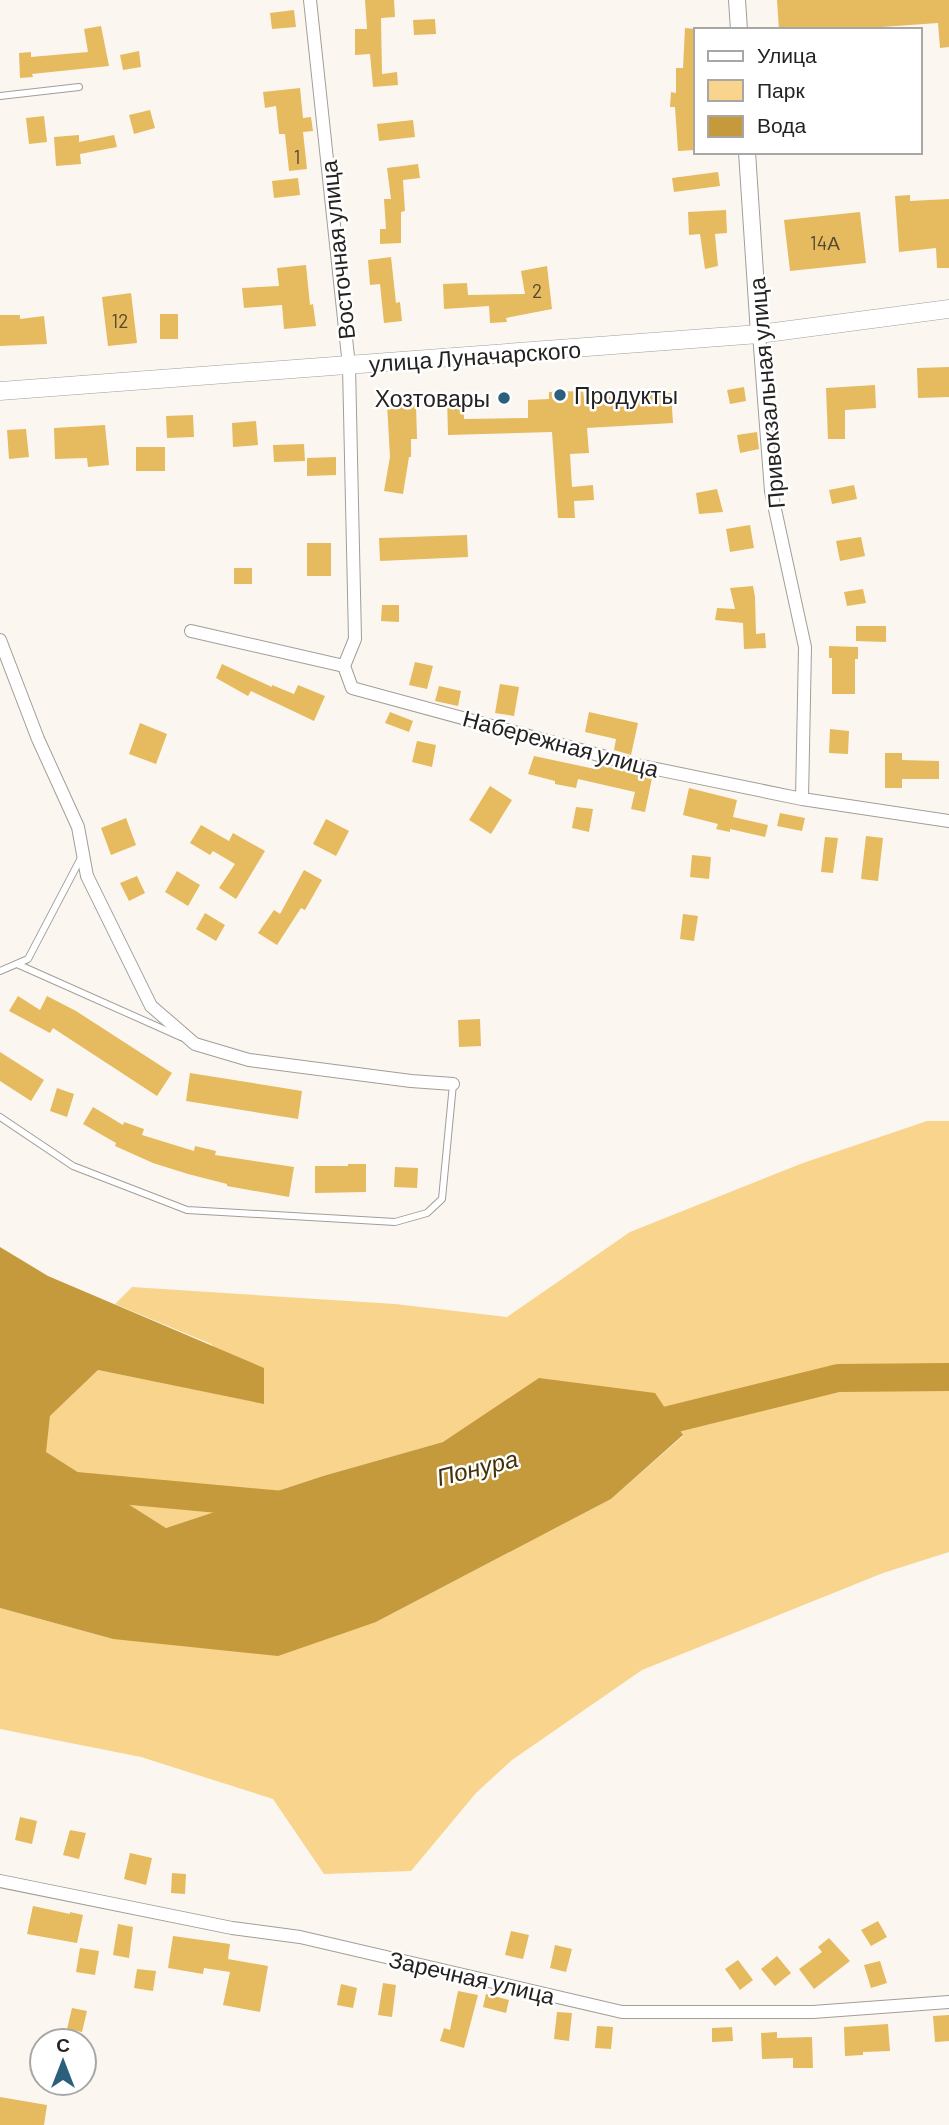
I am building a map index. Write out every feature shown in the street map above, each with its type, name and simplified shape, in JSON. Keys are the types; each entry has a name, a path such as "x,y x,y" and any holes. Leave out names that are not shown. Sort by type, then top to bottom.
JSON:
{"main road":[{"name":"улица Луначарского","path":"0,391 759,334 949,309"}],"street":[{"name":"Восточная улица","path":"310,0 349,366 355,639 344,666"},
{"path":"737,0 738,28"},
{"name":"Привокзальная улица","path":"747,154 771,491 805,647 802,799"},
{"path":"191,631 344,666"},
{"path":"0,640 37,739 78,827 87,876 151,1006 195,1044 249,1060 453,1084"},
{"name":"Набережная улица","path":"344,666 352,688 632,764 802,799 949,821"},
{"name":"Заречная улица","path":"0,1881 232,1928 300,1937 622,2012 813,2012 949,2002"}],"lane":[{"path":"0,96 79,87"},
{"path":"0,971 28,959 83,854"},
{"path":"17,964 195,1044"},
{"path":"0,1116 73,1166 187,1210 395,1222 426,1213 442,1199 453,1084"}],"green space":[{"path":"927,1121 949,1121 949,1552 883,1573 642,1670 512,1760 476,1793 411,1871 324,1874 273,1799 141,1757 0,1729 0,1608 113,1639 376,1622 611,1499 683,1436 490,1412 443,1442 323,1476 166,1528 45,1452 50,1416 98,1370 264,1403 211,1344 115,1304 132,1287 395,1304 507,1317 630,1232 803,1163"}],"water":[{"path":"0,1247 48,1276 264,1368 264,1404 98,1370 50,1416 46,1452 166,1528 323,1476 443,1442 539,1378 655,1393 683,1435 611,1499 376,1622 278,1656 113,1639 0,1608"}],"building":[{"path":"365,0 394,0 395,17 381,18 382,74 397,72 398,85 373,87 370,54 355,55 355,29 367,29"},
{"path":"777,0 949,0 949,47 940,48 938,23 868,28 779,28"},
{"path":"294,10 296,27 272,29 270,13"},
{"path":"435,19 436,34 414,35 413,20"},
{"path":"101,26 109,66 32,74 33,77 20,78 19,53 31,52 31,57 88,52 84,29"},
{"path":"685,28 694,29 694,150 678,151 675,107 670,107 671,92 676,93 676,68 683,68"},
{"path":"139,51 141,67 123,70 120,55"},
{"path":"300,88 303,118 311,117 313,131 303,132 307,169 289,171 285,134 279,134 276,106 265,108 263,92"},
{"path":"150,110 155,128 134,134 129,115"},
{"path":"44,116 47,142 29,144 26,118"},
{"path":"413,120 415,137 379,141 377,124"},
{"path":"79,135 79,142 114,135 117,147 80,154 81,164 56,166 54,137"},
{"path":"418,164 420,178 403,180 405,211 401,212 401,243 380,244 380,229 386,229 384,199 391,199 387,168"},
{"path":"718,172 720,186 674,192 672,178"},
{"path":"298,178 300,195 274,198 272,181"},
{"path":"910,195 910,201 949,199 949,268 937,268 936,248 899,252 895,196"},
{"path":"726,210 727,233 715,234 718,266 705,269 700,234 689,235 688,212"},
{"path":"860,212 866,263 790,271 784,220"},
{"path":"391,257 396,303 400,302 402,321 384,323 380,284 370,285 368,260"},
{"path":"306,265 310,305 313,304 316,326 284,329 282,305 244,308 242,288 279,286 277,268"},
{"path":"547,266 552,309 506,318 507,322 490,323 489,306 444,309 443,284 467,283 468,295 525,294 521,271"},
{"path":"131,293 137,343 108,346 102,297"},
{"path":"160,314 178,314 178,339 160,339"},
{"path":"0,315 20,315 20,319 44,316 47,344 0,346"},
{"path":"949,367 949,397 918,398 917,368"},
{"path":"875,385 876,408 845,410 845,439 828,439 826,388"},
{"path":"744,387 746,401 730,404 727,390"},
{"path":"583,391 584,398 671,393 673,423 587,428 589,453 570,454 572,487 593,485 594,500 574,501 575,518 558,518 552,432 448,435 447,394 463,393 464,419 528,418 528,400 549,399 549,392"},
{"path":"387,404 416,404 417,439 411,439 411,457 403,494 384,491 390,457"},
{"path":"193,415 194,437 167,438 166,416"},
{"path":"256,421 258,445 233,447 232,423"},
{"path":"105,425 109,465 88,467 87,458 55,459 54,428"},
{"path":"26,429 29,457 9,459 7,430"},
{"path":"757,432 759,449 740,453 737,435"},
{"path":"304,444 305,461 274,462 273,445"},
{"path":"136,447 165,447 165,471 136,471"},
{"path":"336,457 336,475 307,476 307,458"},
{"path":"854,485 857,499 832,504 829,490"},
{"path":"717,489 723,512 699,514 696,493"},
{"path":"750,525 754,548 730,552 726,529"},
{"path":"467,535 468,557 380,561 379,538"},
{"path":"861,537 865,556 840,561 836,541"},
{"path":"307,543 331,543 331,576 307,576"},
{"path":"234,568 252,568 252,584 234,584"},
{"path":"753,586 756,634 765,633 766,648 744,649 743,623 715,620 717,608 735,609 730,588"},
{"path":"863,589 866,603 847,606 844,592"},
{"path":"382,605 399,605 399,622 381,621"},
{"path":"856,626 886,626 886,642 856,641"},
{"path":"829,646 858,647 858,659 855,659 855,694 832,694 832,658 829,658"},
{"path":"415,662 433,666 427,689 409,685"},
{"path":"222,664 294,694 298,685 325,696 314,721 251,691 248,696 216,678"},
{"path":"500,684 519,687 514,716 495,713"},
{"path":"439,686 461,691 458,706 435,701"},
{"path":"390,712 413,721 409,732 385,723"},
{"path":"589,712 638,723 631,755 614,750 616,739 585,732"},
{"path":"140,723 167,734 156,764 129,754"},
{"path":"830,729 849,731 848,754 829,753"},
{"path":"417,741 436,745 432,767 412,762"},
{"path":"885,753 902,753 902,760 939,761 939,779 902,779 902,788 885,788"},
{"path":"534,756 595,769 597,764 652,778 645,812 631,809 635,792 578,779 576,788 528,774"},
{"path":"490,786 512,800 491,834 469,820"},
{"path":"689,788 737,800 733,817 768,825 765,837 730,829 730,832 716,829 718,824 683,815"},
{"path":"576,807 593,809 589,832 572,828"},
{"path":"780,813 805,818 802,831 777,826"},
{"path":"126,818 136,845 111,855 101,828"},
{"path":"326,819 349,831 336,856 313,844"},
{"path":"201,825 229,841 233,833 265,851 236,899 219,888 235,864 213,851 210,855 190,843"},
{"path":"866,836 883,838 878,881 861,879"},
{"path":"825,837 838,838 833,873 821,872"},
{"path":"692,855 711,857 709,879 690,877"},
{"path":"304,870 322,880 305,910 301,908 277,945 258,933 274,910 280,914"},
{"path":"177,871 200,885 188,906 165,892"},
{"path":"137,876 145,893 129,901 120,883"},
{"path":"205,913 225,925 216,941 196,929"},
{"path":"683,914 698,916 694,941 680,939"},
{"path":"18,996 40,1010 47,996 76,1011 172,1073 157,1096 53,1028 50,1033 9,1011"},
{"path":"480,1019 481,1046 459,1047 458,1020"},
{"path":"0,1052 44,1080 31,1101 0,1081"},
{"path":"190,1073 302,1091 298,1119 186,1101"},
{"path":"57,1088 74,1094 67,1117 50,1111"},
{"path":"93,1107 123,1125 124,1122 144,1129 142,1135 194,1151 195,1146 216,1151 215,1155 294,1167 289,1197 227,1186 153,1163 115,1146 116,1143 83,1124"},
{"path":"366,1164 366,1192 315,1193 315,1166"},
{"path":"395,1167 418,1168 417,1188 394,1187"},
{"path":"20,1817 37,1821 32,1844 15,1840"},
{"path":"70,1830 86,1833 79,1859 63,1855"},
{"path":"130,1853 152,1858 146,1885 124,1879"},
{"path":"172,1873 186,1874 185,1894 171,1893"},
{"path":"33,1906 83,1915 77,1943 27,1934"},
{"path":"878,1921 887,1937 871,1946 861,1930"},
{"path":"118,1924 133,1927 129,1958 113,1955"},
{"path":"511,1931 529,1935 523,1959 505,1955"},
{"path":"173,1936 230,1944 228,1959 268,1966 260,2012 223,2005 230,1972 204,1968 203,1974 168,1968"},
{"path":"829,1938 850,1961 814,1989 799,1969 822,1952 818,1947"},
{"path":"555,1945 572,1949 566,1972 550,1968"},
{"path":"80,1948 99,1951 95,1975 76,1972"},
{"path":"777,1956 791,1973 775,1986 761,1969"},
{"path":"738,1960 753,1980 740,1990 725,1969"},
{"path":"880,1961 887,1983 871,1988 864,1965"},
{"path":"137,1969 156,1971 153,1991 134,1988"},
{"path":"383,1983 396,1985 392,2017 378,2015"},
{"path":"341,1984 357,1988 353,2008 337,2005"},
{"path":"458,1991 478,1995 464,2048 440,2041 444,2028 450,2030"},
{"path":"486,1994 509,2000 506,2013 483,2007"},
{"path":"72,2008 87,2011 83,2027 67,2027"},
{"path":"557,2012 572,2013 569,2041 554,2039"},
{"path":"949,2015 949,2041 935,2042 933,2016"},
{"path":"888,2024 890,2051 845,2056 844,2027"},
{"path":"597,2026 613,2027 611,2049 595,2048"},
{"path":"732,2027 733,2041 712,2042 712,2028"},
{"path":"777,2032 777,2038 812,2037 813,2068 793,2068 793,2058 762,2059 761,2033"},
{"path":"0,2097 47,2105 44,2125 0,2125"}],"waterway":[{"name":"Понура","path":"636,1428 838,1378 949,1377"},
{"name":"Понура","path":"0,1479 283,1505"}],"place":[{"name":"Продукты","path":"560,395"},
{"name":"Хозтовары","path":"504,398"}]}
